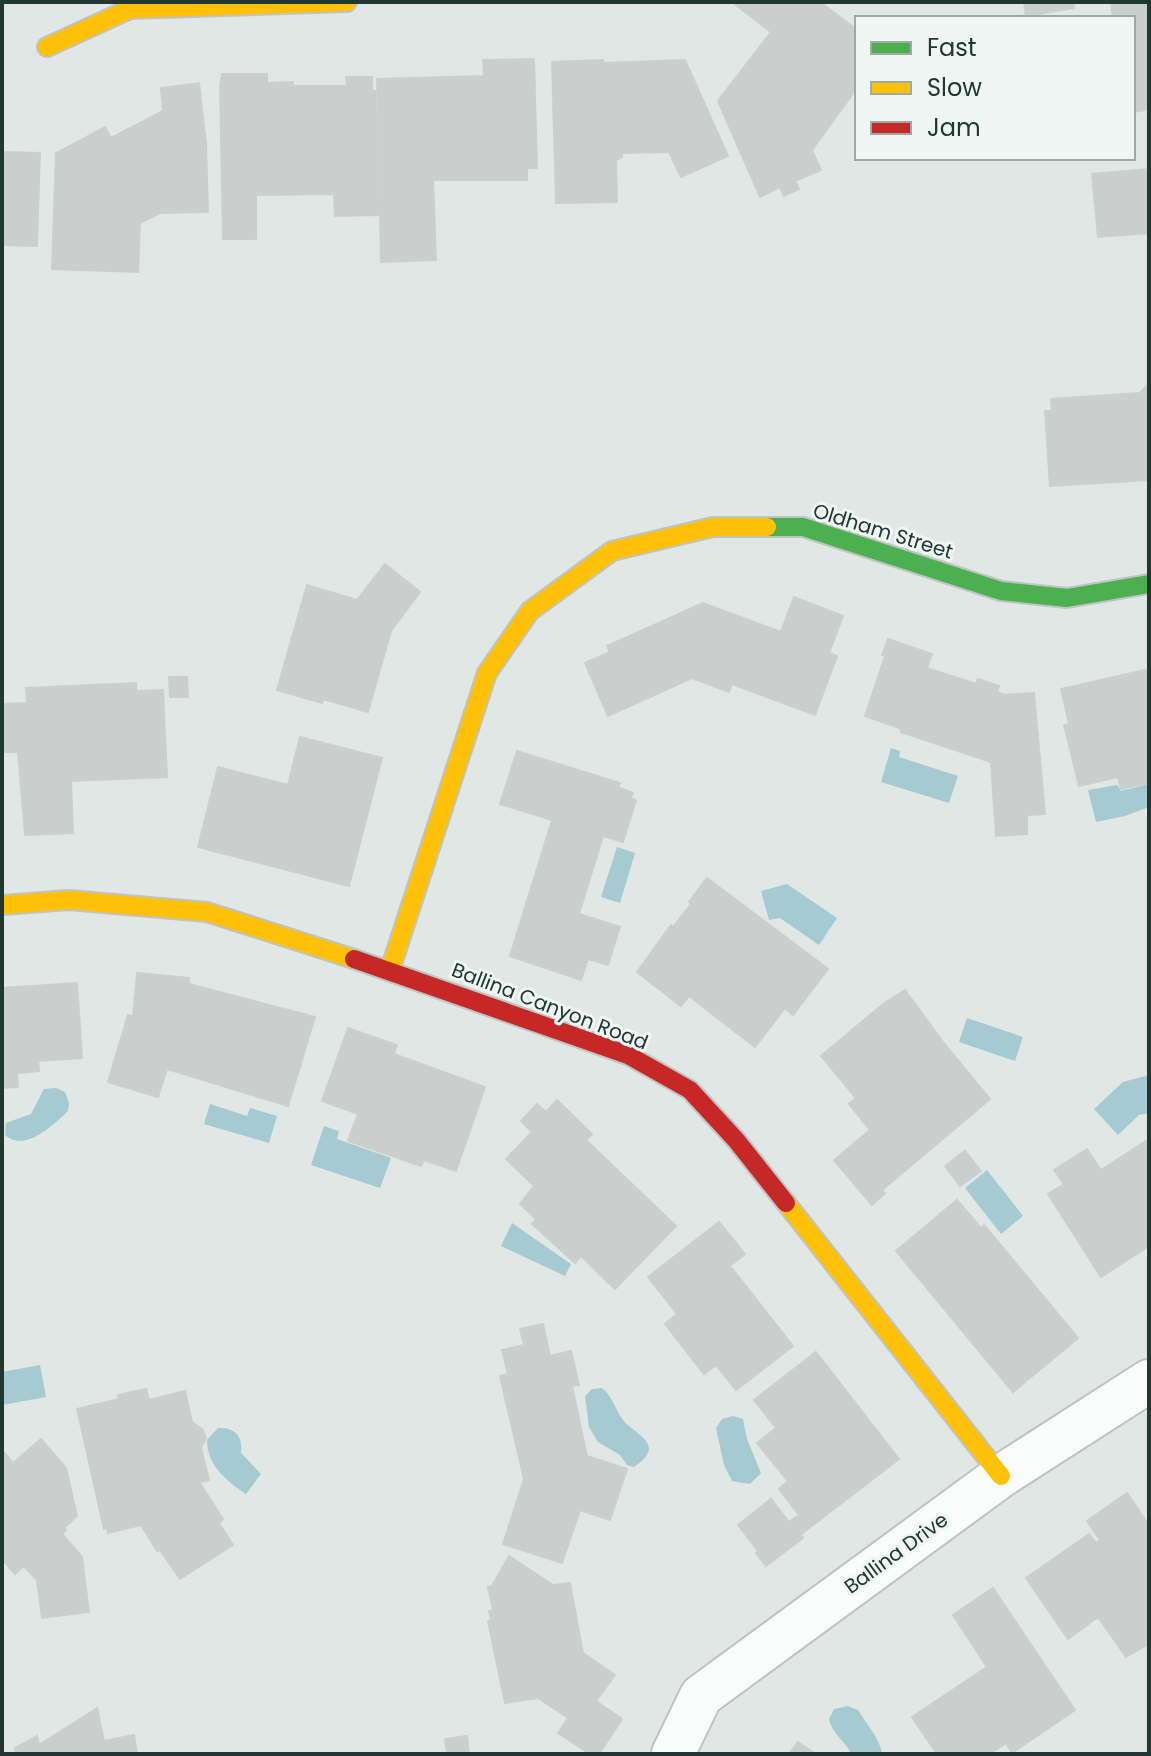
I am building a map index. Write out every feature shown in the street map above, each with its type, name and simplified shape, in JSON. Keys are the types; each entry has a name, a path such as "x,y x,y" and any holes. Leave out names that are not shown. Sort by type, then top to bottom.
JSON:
{"street":[{"path":"47,47 130,9 347,2"},
{"name":"Oldham Street","path":"390,970 487,673 530,611 612,551 713,527 803,527 1001,591 1067,598 1149,584"},
{"name":"Ballina Canyon Road","path":"2,905 69,900 207,912 390,970 628,1055 690,1090 736,1140 1001,1476"},
{"name":"Ballina Drive","path":"673,1754 701,1696 1001,1476 1149,1381"}],"water":[{"path":"891,748 900,751 899,757 958,776 949,803 881,782"},
{"path":"1149,784 1149,807 1096,822 1088,790 1117,785 1121,791"},
{"path":"617,847 635,853 620,903 601,897"},
{"path":"787,884 837,918 819,945 780,918 769,920 761,891"},
{"path":"967,1018 1023,1037 1015,1061 959,1042"},
{"path":"1149,1075 1149,1113 1139,1115 1118,1135 1094,1109 1123,1082"},
{"path":"56,1088 65,1092 69,1103 68,1111 62,1117 30,1139 13,1140 5,1135 6,1123 31,1114 44,1089"},
{"path":"210,1104 247,1116 250,1108 277,1116 269,1143 204,1124"},
{"path":"324,1126 339,1131 337,1139 391,1158 380,1188 311,1165"},
{"path":"987,1170 1023,1216 1001,1234 965,1188"},
{"path":"512,1223 571,1264 565,1276 501,1246"},
{"path":"40,1365 46,1397 2,1405 2,1372"},
{"path":"602,1388 623,1420 649,1446 644,1459 634,1467 598,1442 589,1427 585,1396 592,1389"},
{"path":"733,1416 743,1419 747,1439 761,1473 750,1484 732,1481 724,1465 716,1428 722,1419"},
{"path":"218,1428 237,1434 241,1453 261,1474 246,1494 225,1478 210,1458 207,1440"},
{"path":"848,1706 858,1710 876,1737 882,1754 851,1754 836,1733 829,1719 834,1709"}],"building":[{"path":"732,2 820,2 855,28 855,91 812,150 821,170 795,181 799,189 784,196 780,187 760,197 718,101 771,32"},
{"path":"1024,2 1073,2 1074,8 1026,16"},
{"path":"1111,2 1149,2 1149,108 1145,110 1135,112 1135,16 1113,16"},
{"path":"534,59 537,168 527,168 527,180 433,180 436,260 381,262 377,79 484,76 483,60"},
{"path":"603,60 603,63 685,60 728,156 681,177 669,152 622,153 622,157 616,160 617,202 556,203 552,62"},
{"path":"222,74 267,74 267,83 293,82 293,86 347,86 346,77 372,77 379,215 335,216 334,194 256,195 256,239 223,239"},
{"path":"199,83 206,144 208,212 160,213 140,223 138,272 52,269 56,153 105,127 111,138 163,111 161,88"},
{"path":"2,152 40,153 37,246 2,245"},
{"path":"1149,169 1149,233 1098,237 1092,174"},
{"path":"1149,383 1149,480 1050,486 1045,411 1052,411 1051,399 1140,393"},
{"path":"385,564 420,592 391,631 368,712 277,690 307,585 357,600"},
{"path":"794,597 843,616 829,653 837,656 815,715 732,684 729,692 692,678 608,716 585,663 610,652 607,646 703,603 781,632"},
{"path":"888,639 932,654 927,668 976,684 978,679 999,686 997,692 1004,695 1034,693 1045,814 1027,815 1027,834 996,836 991,762 901,732 902,729 865,716"},
{"path":"1149,669 1149,783 1121,789 1118,777 1079,786 1064,725 1069,724 1061,689"},
{"path":"169,677 187,677 188,697 170,697"},
{"path":"136,683 136,691 163,690 167,777 71,781 73,833 25,835 18,752 2,752 2,704 27,703 26,688"},
{"path":"300,737 382,758 349,886 198,847 218,767 288,785"},
{"path":"517,751 620,783 618,787 633,793 631,798 636,800 623,842 603,836 579,914 620,927 608,965 588,959 581,980 510,956 552,820 500,804"},
{"path":"707,878 828,969 793,1015 785,1008 755,1047 689,996 681,1006 637,972 671,925 673,927 691,904 689,902"},
{"path":"137,973 189,978 189,984 315,1017 288,1106 167,1069 158,1097 108,1082 128,1015 133,1017"},
{"path":"77,983 82,1058 38,1061 39,1071 17,1073 18,1087 2,1088 2,988"},
{"path":"905,990 990,1099 882,1190 885,1193 872,1205 834,1160 870,1130 849,1104 856,1098 821,1056 883,1004"},
{"path":"348,1028 397,1045 394,1054 485,1087 456,1171 424,1160 421,1166 348,1141 358,1114 322,1101"},
{"path":"557,1100 592,1134 586,1140 676,1226 615,1289 581,1256 575,1263 532,1224 536,1219 520,1204 534,1186 506,1159 532,1132 521,1121 537,1104 546,1112"},
{"path":"1149,1139 1149,1246 1101,1277 1048,1194 1064,1184 1054,1170 1087,1149 1101,1170"},
{"path":"965,1151 981,1171 960,1186 945,1166"},
{"path":"957,1200 981,1228 984,1225 1078,1338 1013,1392 896,1251"},
{"path":"719,1222 745,1254 730,1266 793,1346 736,1390 716,1365 704,1374 665,1324 677,1314 648,1277"},
{"path":"543,1324 550,1356 571,1351 579,1385 572,1386 587,1456 627,1469 610,1520 580,1510 562,1563 503,1544 524,1479 500,1376 508,1374 502,1350 524,1345 520,1329"},
{"path":"816,1352 899,1459 800,1535 803,1538 766,1566 738,1525 771,1499 789,1522 799,1515 779,1489 788,1481 757,1443 776,1428 754,1400"},
{"path":"146,1389 149,1400 185,1391 192,1422 203,1430 206,1438 201,1448 209,1480 199,1482 223,1519 219,1523 233,1545 180,1579 141,1525 108,1533 107,1528 104,1529 77,1409"},
{"path":"41,1439 66,1468 77,1516 62,1534 82,1557 89,1612 42,1618 37,1580 24,1566 15,1574 2,1559 2,1450 13,1463"},
{"path":"1127,1493 1149,1525 1149,1602 1146,1604 1149,1609 1149,1644 1126,1657 1098,1617 1068,1639 1026,1578 1089,1534 1096,1543 1100,1540 1087,1521"},
{"path":"509,1556 553,1585 570,1583 583,1653 615,1675 596,1701 622,1719 599,1754 590,1754 558,1733 568,1718 538,1698 505,1703 488,1621 491,1620 489,1611 493,1610 488,1587 492,1586"},
{"path":"993,1588 1075,1710 1012,1753 1006,1743 990,1754 937,1754 912,1717 987,1667 953,1615"},
{"path":"97,1708 104,1741 134,1735 137,1754 16,1754 15,1748 37,1736 39,1745"},
{"path":"467,1736 469,1754 447,1754 445,1739"},
{"path":"798,1742 816,1754 789,1754"}],"traffic: fast":[{"path":"767,527 803,527 1001,591 1067,598 1149,584"}],"traffic: slow":[{"path":"47,47 130,9 347,2"},
{"path":"390,970 487,673 530,611 612,551 713,527 767,527"},
{"path":"2,905 69,900 207,912 354,959"},
{"path":"786,1203 1001,1476"}],"traffic: jam":[{"path":"354,959 628,1055 690,1090 736,1140 786,1203"}]}
